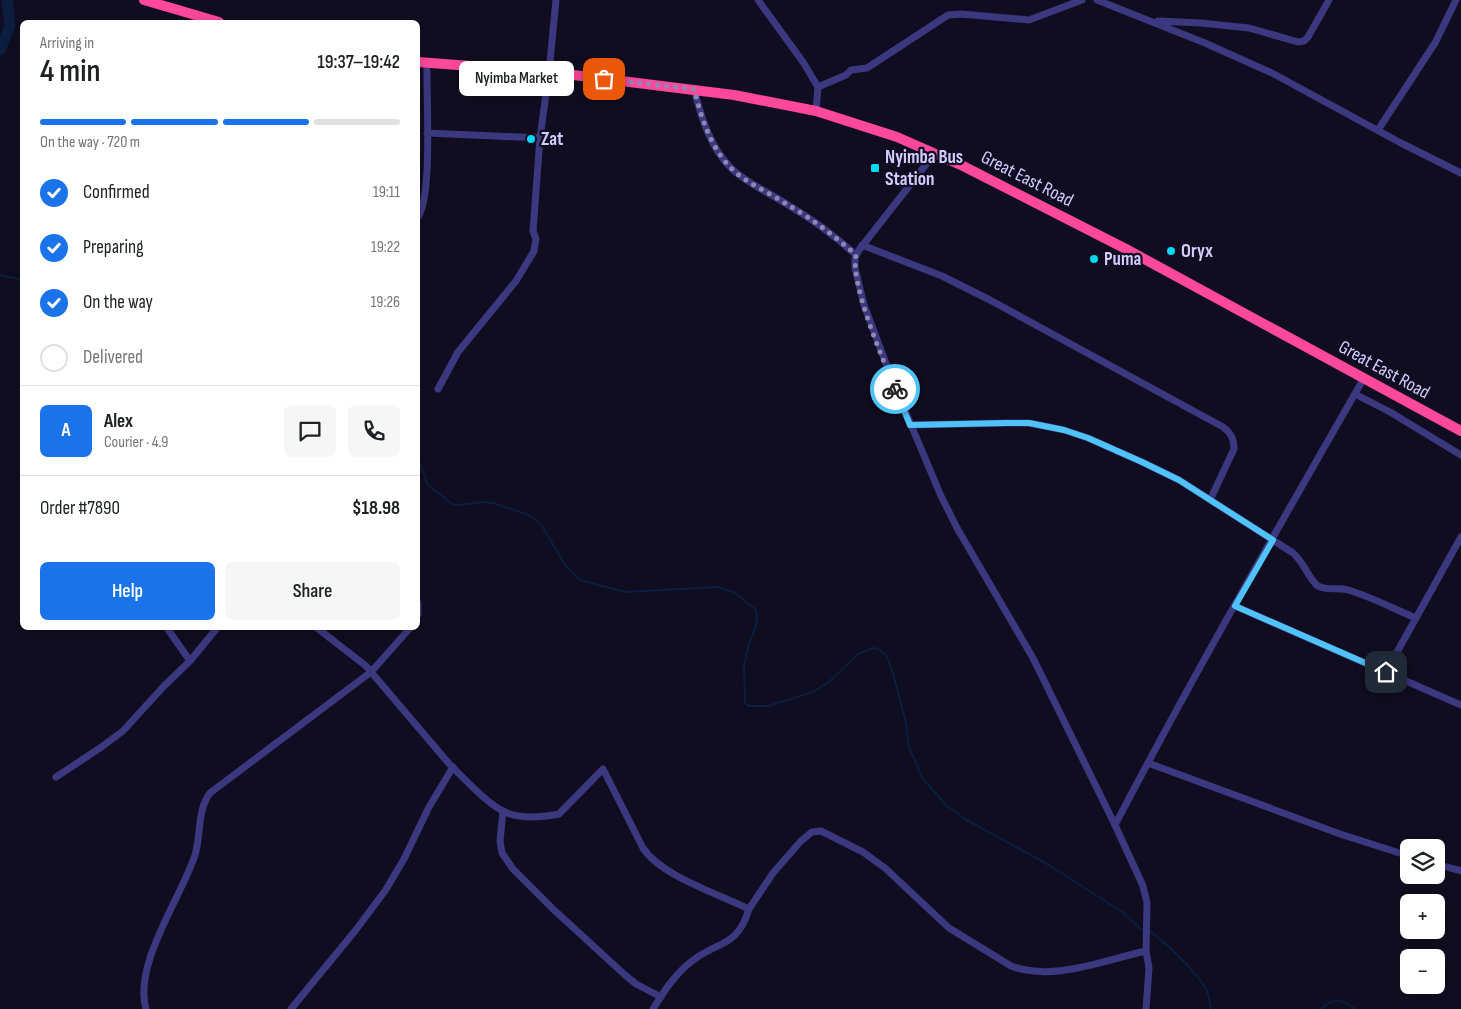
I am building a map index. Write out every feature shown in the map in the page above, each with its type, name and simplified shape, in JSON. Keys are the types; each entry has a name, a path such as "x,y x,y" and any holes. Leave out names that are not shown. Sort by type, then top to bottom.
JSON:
{"highway":[{"path":"144,0 212,20"},
{"name":"Great East Road","path":"422,62 550,72 694,89 767,100 816,111 897,137 963,166 1126,249 1461,431"}],"street":[{"path":"438,389 458,352 516,281 534,251 536,239 533,231 540,138 550,72 556,0"},
{"path":"758,0 803,62 818,87 816,111"},
{"path":"818,87 846,75 851,70 867,68 948,15 960,14 1029,20 1082,0"},
{"path":"1098,0 1152,21 1272,73 1378,130 1460,171"},
{"path":"1152,21 1201,23 1249,28 1298,42 1304,41 1308,37 1330,0"},
{"path":"1378,130 1435,43 1457,2"},
{"path":"420,212 427,180 427,133 422,62"},
{"path":"694,89 698,106 711,139 730,167 740,176 806,216 856,255"},
{"path":"427,133 540,138"},
{"path":"935,153 856,255 855,268 864,305 910,425 953,520 1033,658 1143,886 1147,903 1146,951 1149,968 1146,1009"},
{"path":"862,245 942,276 990,300 1179,402 1228,431 1234,442 1234,449 1210,500"},
{"path":"1115,825 1235,606 1364,378"},
{"path":"1355,394 1390,412 1461,455"},
{"path":"910,425 1029,423 1064,430 1088,438 1179,480 1273,540 1300,559 1312,580 1319,586 1354,592 1416,618"},
{"path":"1386,672 1461,537"},
{"path":"1235,606 1461,705"},
{"path":"168,630 190,661"},
{"path":"56,776 123,731 190,661 215,630"},
{"path":"319,630 352,654 371,672 453,768 482,795 503,811 522,816 559,814 603,769 643,848 649,856 693,883 749,908"},
{"path":"146,1009 144,992 149,963 194,859 206,798 371,672 408,630"},
{"path":"1148,763 1340,834 1400,853"},
{"path":"291,1009 385,891 404,859 429,807 453,768"},
{"path":"503,811 500,842 502,852 513,869 553,909 625,975 636,984 661,997"},
{"path":"653,1009 671,981 692,961 728,942 736,935 742,926 749,908 773,873 812,832 822,830 863,852 885,868 949,928 1020,969 1037,972 1054,971 1146,951"},
{"path":"1445,867 1461,871"}],"waterway":[{"path":"0,50 10,26 7,0"},
{"path":"0,275 20,280"},
{"path":"420,463 428,485 452,504 493,503 529,515 541,524 565,565 580,580 625,592 717,587 734,592 756,610 757,623 744,665 745,703 749,706 768,706 813,692 830,681 858,654 873,648 878,649 886,655 893,673 906,723 909,747 923,779 945,804 965,819 1049,865 1122,912 1141,929"},
{"path":"1150,932 1171,949 1205,987 1211,1009"},
{"path":"1320,1009 1330,1002 1338,1000 1355,1009"}],"way so far":[{"path":"604,79 694,89 698,106 711,139 730,167 740,176 806,216 856,255 855,268 859,290 895,389"}],"place":[{"name":"Nyimba Market","path":"604,79"},
{"name":"Zat","path":"531,139"},
{"name":"Nyimba Bus Station","path":"875,168"},
{"name":"Oryx","path":"1171,251"},
{"name":"Puma","path":"1094,259"}],"route":[{"path":"895,389 910,425 1029,423 1064,430 1088,438 1179,480 1273,540 1235,606 1386,672"}]}
